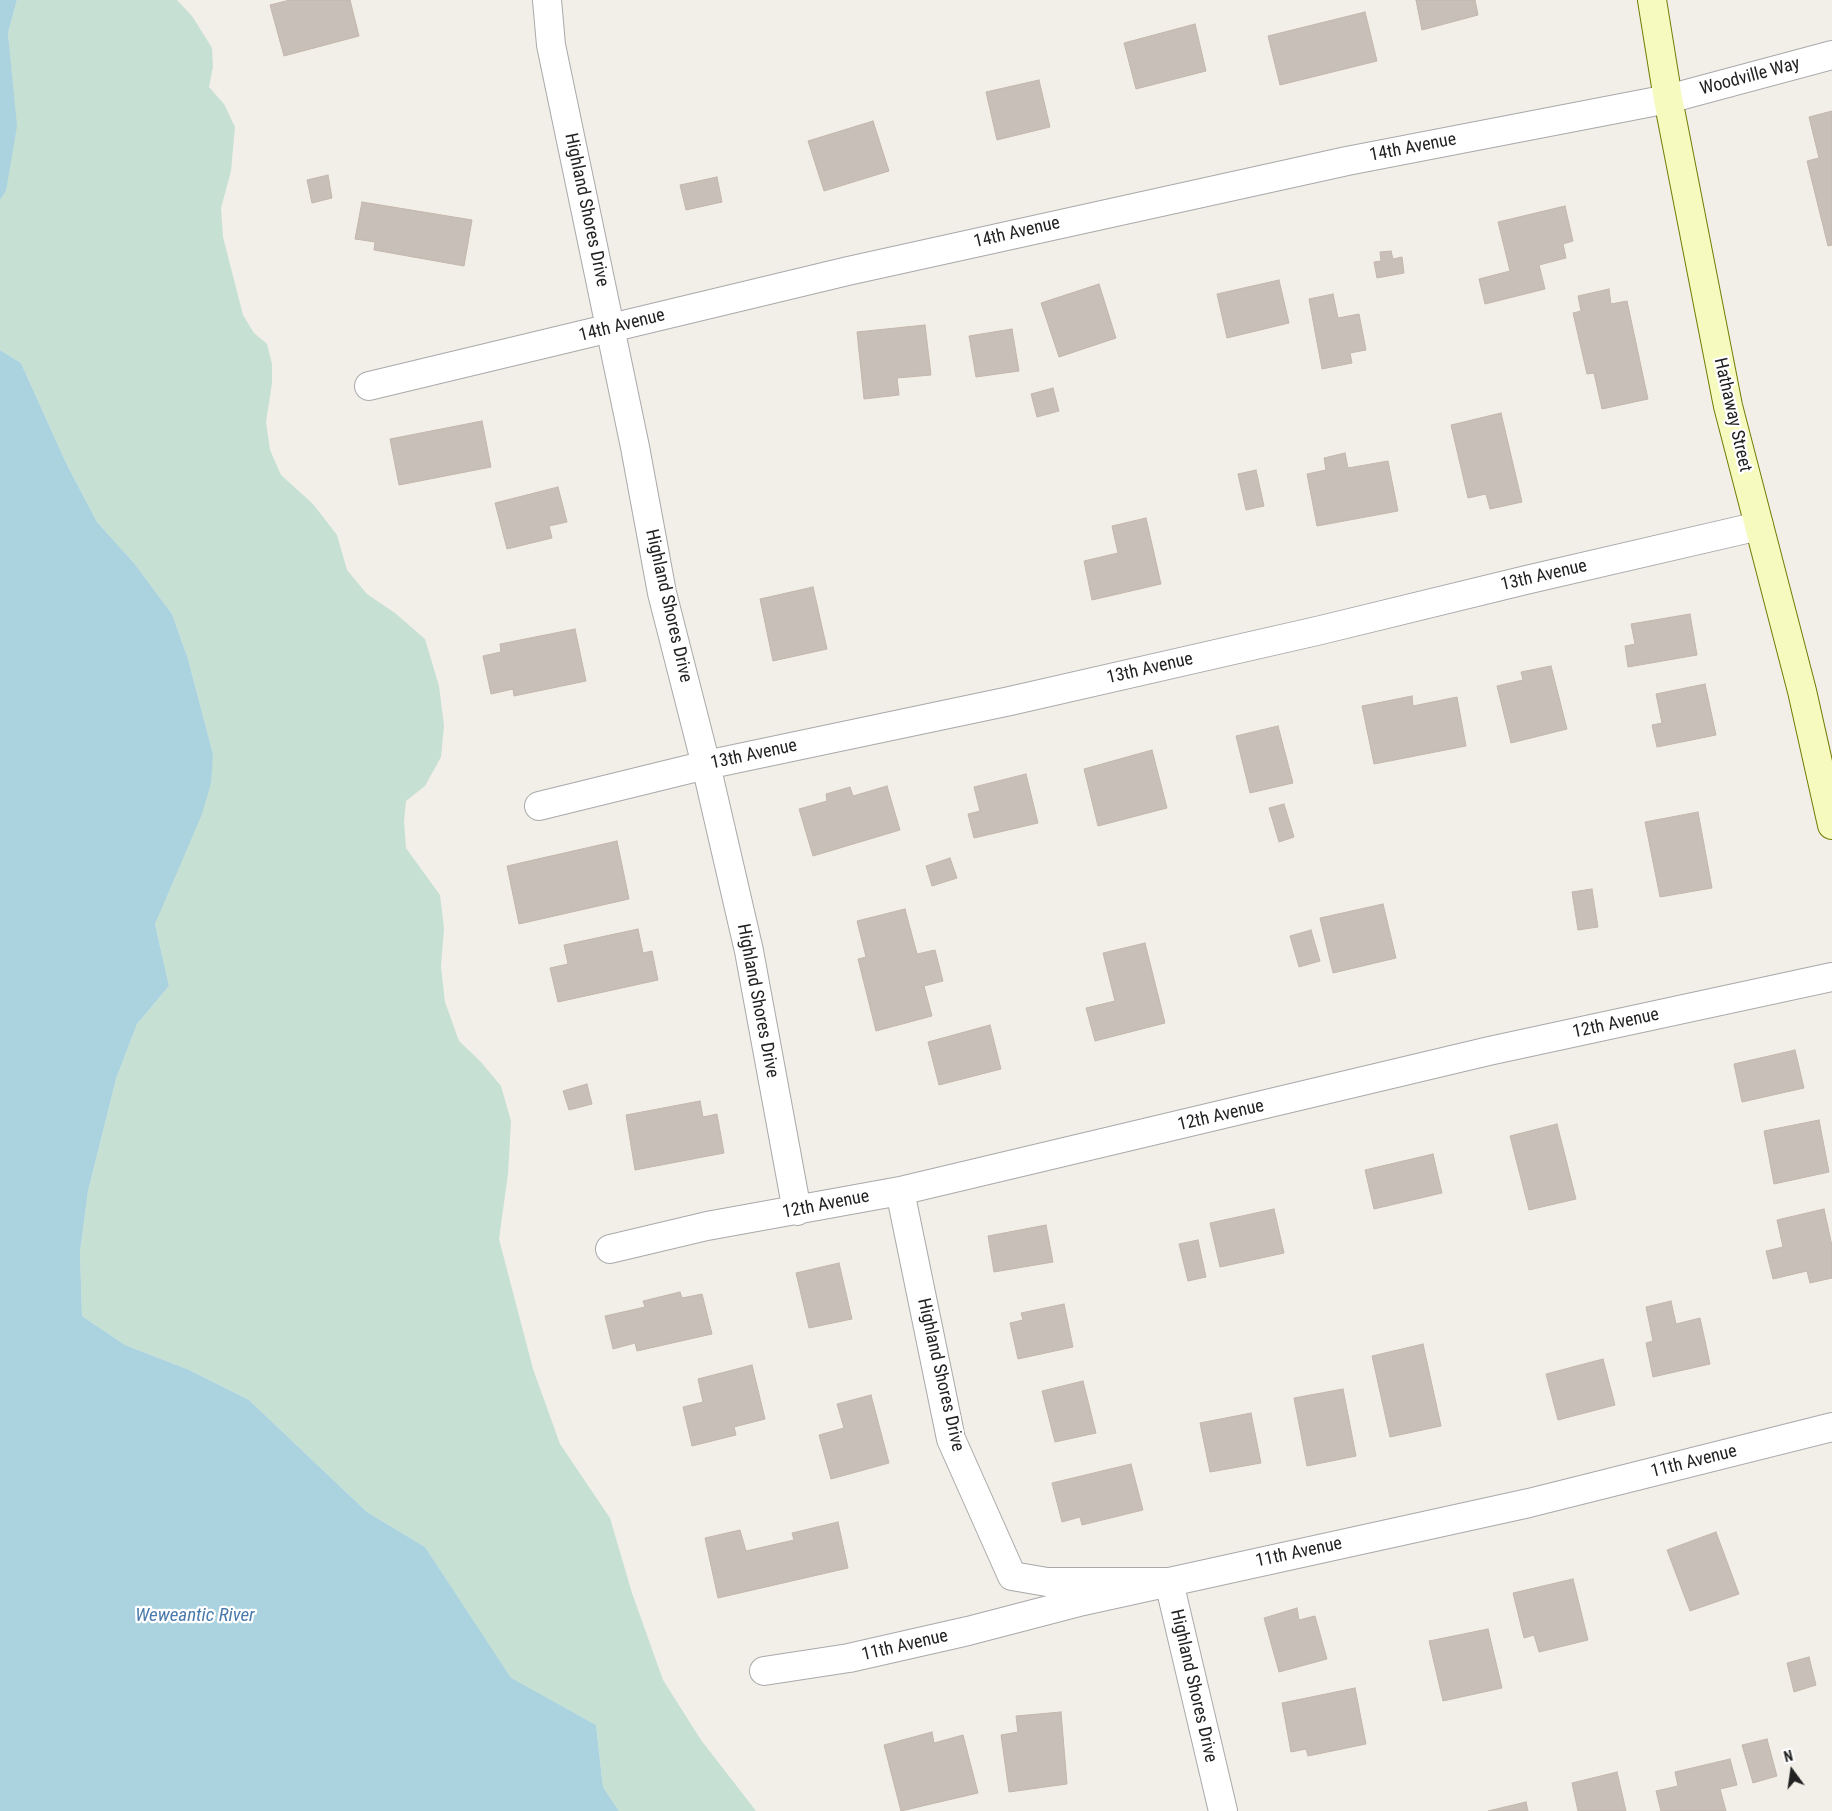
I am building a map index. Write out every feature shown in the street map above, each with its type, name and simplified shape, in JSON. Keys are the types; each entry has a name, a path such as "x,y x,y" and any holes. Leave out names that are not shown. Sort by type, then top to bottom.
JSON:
{"street":[{"name":"Highland Shores Drive","path":"547,0 551,45 611,328 662,593 706,765 748,951 797,1211"},
{"name":"Hathaway Street","path":"1652,0 1668,99 1728,406 1802,690 1832,825"},
{"name":"Woodville Way","path":"1668,99 1832,55"},
{"name":"14th Avenue","path":"370,386 848,271 1347,160 1668,99"},
{"name":"13th Avenue","path":"539,806 706,765 1020,699 1759,526"},
{"name":"12th Avenue","path":"610,1249 707,1226 900,1191 1490,1051 1832,977"},
{"name":"Highland Shores Drive","path":"900,1191 951,1439 1012,1576 1047,1582 1169,1582 1223,1811"},
{"name":"11th Avenue","path":"764,1671 858,1656 968,1631 1083,1601 1528,1503 1832,1427"}],"green space":[{"path":"17,0 177,0 192,16 212,48 213,67 209,87 224,104 235,127 231,171 221,208 223,237 243,315 254,333 267,344 272,364 272,383 266,422 270,450 281,475 313,504 337,535 347,570 367,594 395,613 425,639 439,686 444,726 441,757 425,786 406,801 404,821 406,848 440,895 444,928 441,967 445,1002 459,1041 480,1061 501,1086 511,1121 508,1174 499,1239 533,1369 560,1444 610,1518 632,1593 663,1680 701,1740 756,1811 619,1811 603,1787 596,1725 511,1679 425,1547 367,1512 249,1400 187,1369 125,1345 82,1316 80,1252 88,1191 116,1079 137,1024 169,986 155,924 171,882 213,754 188,659 172,614 134,563 97,522 66,463 21,363 0,350 0,200 6,191 12,78 8,33"}],"water":[{"path":"0,0 17,0 8,33 17,126 6,191 0,200"},
{"name":"Weweantic River","path":"0,350 21,363 66,463 97,522 134,563 172,614 188,659 213,754 211,783 202,814 155,924 169,986 137,1024 116,1079 88,1191 80,1252 82,1316 125,1345 187,1369 249,1400 367,1512 425,1547 511,1678 596,1725 603,1787 619,1811 0,1811"}],"building":[{"path":"290,0 350,0 359,36 284,56 270,5"},
{"path":"1416,0 1475,0 1478,15 1422,30"},
{"path":"1365,12 1377,61 1280,85 1268,36"},
{"path":"1195,24 1206,71 1136,89 1124,43"},
{"path":"1039,80 1050,127 997,140 986,92"},
{"path":"1832,111 1832,245 1828,246 1807,161 1819,158 1809,117"},
{"path":"873,121 889,171 824,191 808,141"},
{"path":"328,175 332,198 312,203 307,180"},
{"path":"717,177 722,202 686,210 680,185"},
{"path":"362,202 472,220 464,266 374,250 375,242 355,239"},
{"path":"1565,206 1573,241 1563,244 1566,258 1539,265 1545,289 1485,304 1479,279 1510,271 1498,222"},
{"path":"1391,251 1393,259 1402,257 1404,273 1377,278 1374,262 1381,261 1380,252"},
{"path":"1279,280 1289,323 1227,338 1217,294"},
{"path":"1099,284 1116,338 1059,357 1041,303"},
{"path":"1609,289 1611,304 1627,301 1648,399 1602,409 1594,373 1587,374 1573,313 1581,311 1578,296"},
{"path":"1333,294 1338,318 1359,314 1366,350 1350,353 1352,363 1322,369 1309,299"},
{"path":"925,325 931,375 897,378 899,395 864,399 857,332"},
{"path":"1012,329 1019,371 976,377 969,336"},
{"path":"1053,388 1059,411 1037,417 1031,394"},
{"path":"1501,413 1522,502 1490,509 1486,494 1468,498 1451,425"},
{"path":"482,421 491,467 399,485 390,439"},
{"path":"1345,453 1348,468 1388,461 1398,511 1317,526 1307,474 1326,470 1324,458"},
{"path":"1256,470 1264,506 1246,510 1238,474"},
{"path":"558,487 567,522 549,526 552,538 507,549 495,503"},
{"path":"1146,518 1161,584 1092,600 1084,561 1118,553 1112,526"},
{"path":"813,587 827,649 773,661 760,599"},
{"path":"1690,614 1697,655 1628,667 1625,646 1635,644 1631,624"},
{"path":"575,629 586,681 514,696 513,689 491,694 483,656 501,652 500,644"},
{"path":"1551,666 1567,729 1511,743 1497,686 1523,680 1521,672"},
{"path":"1705,684 1716,735 1657,747 1652,725 1662,723 1656,694"},
{"path":"1412,696 1413,706 1457,697 1466,746 1374,764 1362,706"},
{"path":"1278,726 1293,783 1250,793 1236,736"},
{"path":"1152,750 1167,808 1098,826 1084,769"},
{"path":"1026,774 1038,823 974,838 968,814 980,811 974,787"},
{"path":"887,786 900,830 813,856 799,809 827,801 826,794 850,787 853,796"},
{"path":"1284,804 1294,837 1279,842 1269,808"},
{"path":"1698,812 1712,888 1660,897 1645,822"},
{"path":"617,841 629,899 519,924 507,866"},
{"path":"950,858 957,878 932,886 926,866"},
{"path":"1592,889 1598,927 1578,930 1572,892"},
{"path":"1383,904 1396,958 1333,973 1320,918"},
{"path":"905,909 917,954 935,950 943,981 924,986 932,1016 876,1031 858,959 866,957 857,921"},
{"path":"638,929 643,953 652,951 658,980 558,1002 550,968 568,964 564,945"},
{"path":"1311,930 1320,961 1299,967 1290,936"},
{"path":"1145,943 1165,1023 1095,1041 1086,1008 1115,1001 1103,953"},
{"path":"990,1025 1001,1069 939,1085 928,1042"},
{"path":"1795,1050 1804,1088 1742,1102 1734,1064"},
{"path":"587,1084 592,1104 569,1110 563,1091"},
{"path":"700,1101 703,1117 717,1114 724,1153 635,1170 626,1115"},
{"path":"1819,1120 1829,1172 1774,1184 1764,1131"},
{"path":"1557,1124 1576,1199 1529,1210 1510,1136"},
{"path":"1433,1154 1442,1193 1374,1209 1365,1170"},
{"path":"1274,1209 1284,1253 1220,1267 1210,1223"},
{"path":"1824,1209 1832,1246 1832,1278 1810,1283 1807,1271 1773,1279 1766,1251 1783,1247 1777,1220"},
{"path":"1046,1225 1053,1262 994,1272 988,1236"},
{"path":"1198,1240 1206,1277 1188,1281 1179,1244"},
{"path":"839,1263 852,1319 809,1328 796,1273"},
{"path":"680,1292 682,1298 702,1294 712,1334 637,1351 635,1343 613,1349 605,1316 645,1307 643,1301"},
{"path":"1671,1301 1676,1324 1700,1318 1710,1364 1653,1377 1646,1343 1653,1341 1646,1307"},
{"path":"1064,1304 1073,1347 1018,1359 1010,1323 1023,1320 1021,1313"},
{"path":"1423,1344 1441,1426 1390,1437 1372,1356"},
{"path":"1603,1359 1615,1405 1558,1420 1546,1374"},
{"path":"752,1365 765,1419 734,1427 736,1435 692,1446 683,1407 703,1402 698,1379"},
{"path":"1083,1381 1096,1433 1055,1442 1042,1391"},
{"path":"1343,1389 1356,1456 1307,1466 1294,1398"},
{"path":"871,1395 889,1463 831,1479 819,1435 844,1428 837,1404"},
{"path":"1251,1413 1261,1463 1210,1472 1200,1423"},
{"path":"1131,1464 1143,1510 1082,1525 1080,1517 1062,1522 1052,1483"},
{"path":"838,1522 848,1568 718,1598 705,1538 740,1530 746,1551 794,1540 792,1533"},
{"path":"1716,1532 1739,1594 1690,1611 1667,1550"},
{"path":"1573,1579 1588,1640 1539,1652 1534,1635 1524,1638 1513,1593"},
{"path":"1297,1608 1299,1620 1315,1616 1327,1659 1279,1672 1264,1618"},
{"path":"1488,1629 1502,1688 1443,1701 1429,1641"},
{"path":"1809,1657 1816,1685 1794,1692 1787,1663"},
{"path":"1355,1688 1366,1744 1308,1756 1306,1749 1291,1752 1282,1703"},
{"path":"1061,1712 1067,1784 1009,1792 1001,1735 1018,1732 1016,1716"},
{"path":"932,1732 934,1743 963,1735 978,1793 901,1811 884,1745"},
{"path":"1767,1739 1777,1776 1753,1783 1742,1745"},
{"path":"1730,1759 1737,1785 1720,1789 1726,1811 1661,1811 1656,1791 1678,1786 1675,1772"},
{"path":"1617,1772 1626,1811 1578,1811 1572,1783"},
{"path":"1526,1802 1528,1811 1488,1811"}]}
